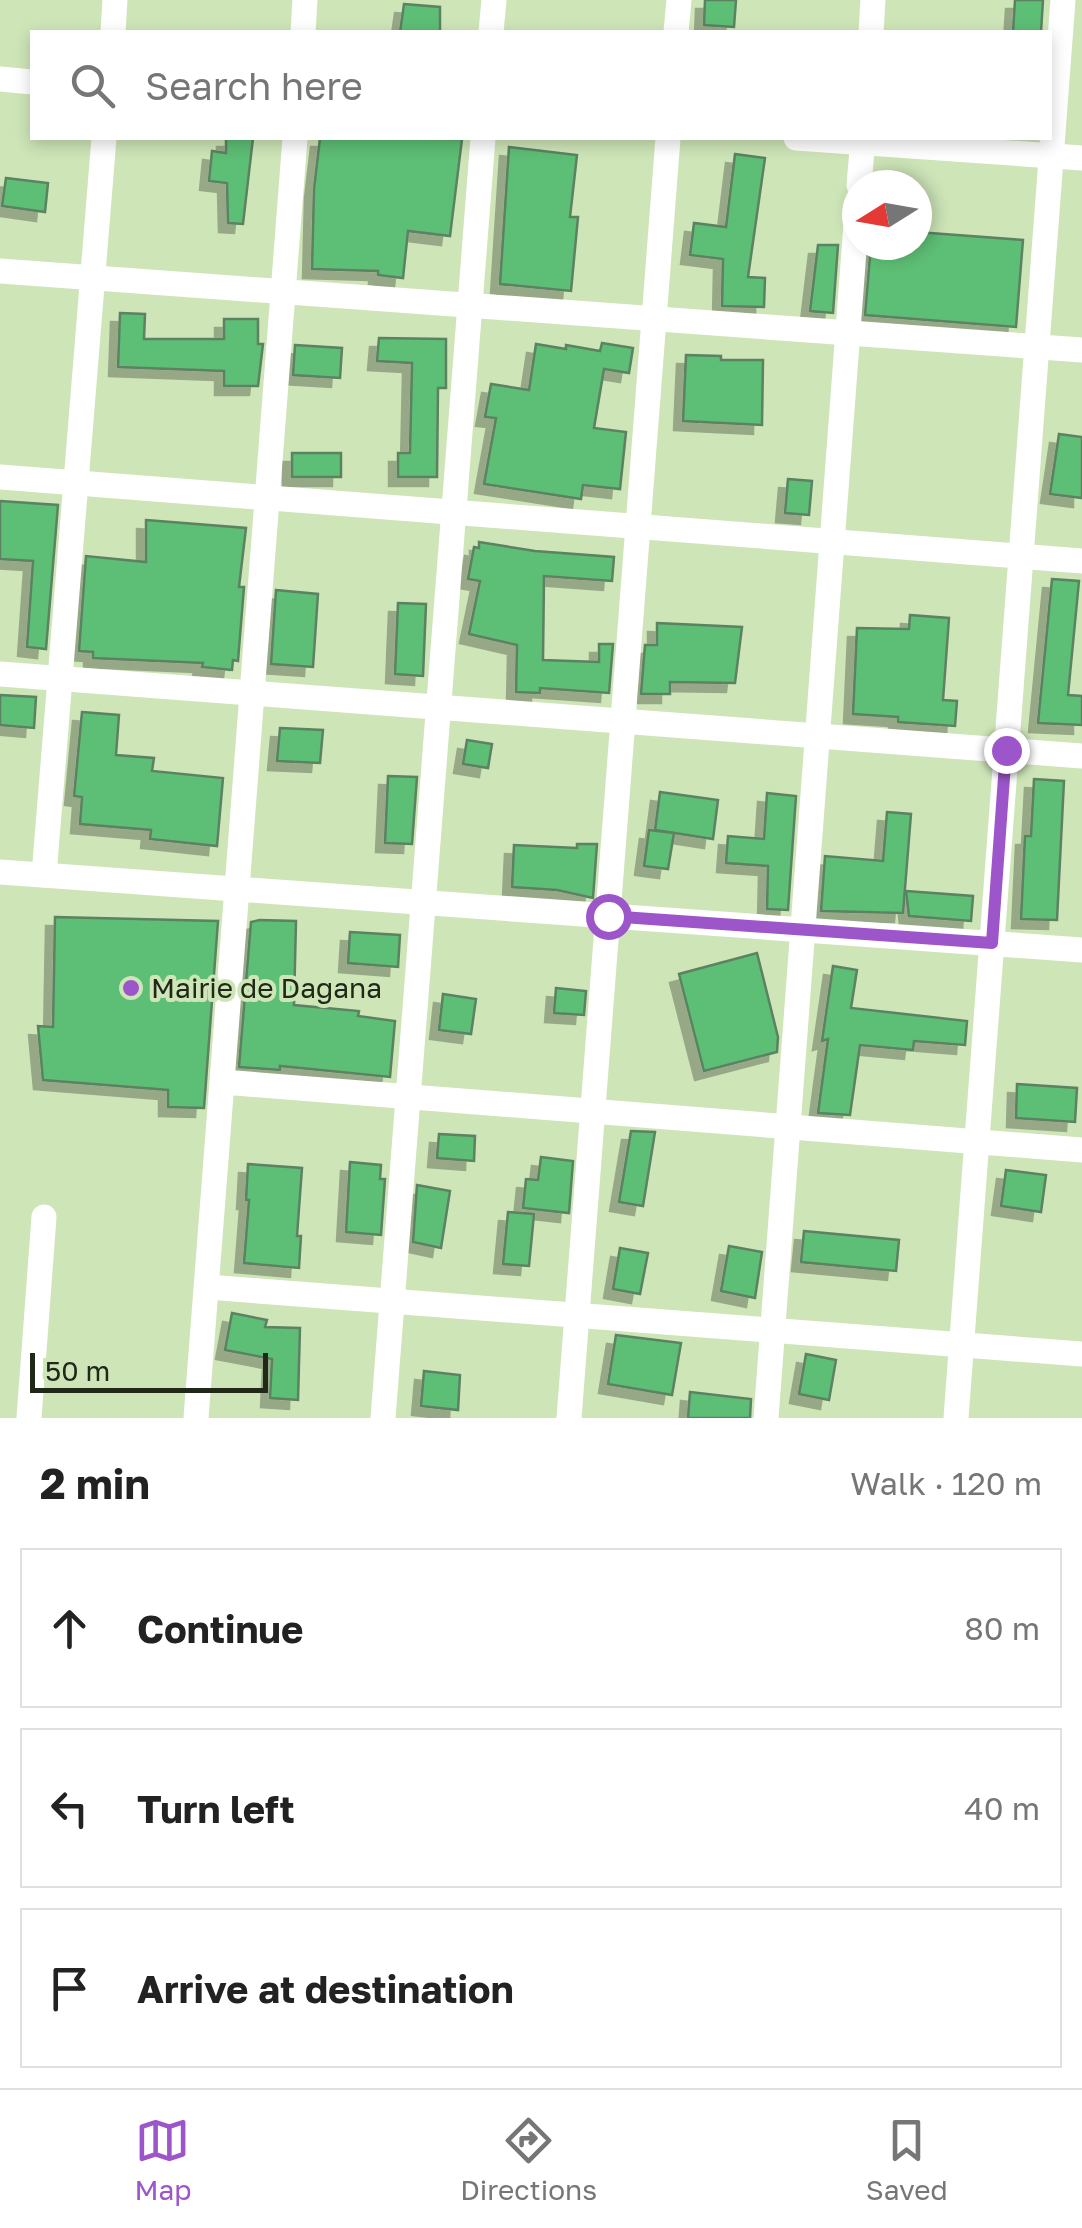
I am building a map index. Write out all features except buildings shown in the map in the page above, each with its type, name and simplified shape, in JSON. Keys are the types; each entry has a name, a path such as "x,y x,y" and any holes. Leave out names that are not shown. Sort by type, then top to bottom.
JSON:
{"street":[{"path":"113,30 115,0"},
{"path":"302,30 305,0"},
{"path":"491,30 494,0"},
{"path":"676,30 679,0"},
{"path":"870,30 873,0"},
{"path":"956,1418 1063,0"},
{"path":"0,80 30,82"},
{"path":"44,875 104,140"},
{"path":"196,1418 294,140"},
{"path":"383,1418 483,140"},
{"path":"569,1418 668,140"},
{"path":"860,170 862,140 1082,158"},
{"path":"766,1418 853,260"},
{"path":"0,271 1082,350"},
{"path":"0,477 1082,562"},
{"path":"0,674 1082,756"},
{"path":"0,872 1082,950"},
{"path":"223,1082 1082,1150"},
{"path":"30,1418 44,1217"},
{"path":"208,1287 1082,1354"}],"place":[{"name":"Mairie de Dagana","path":"131,988"}],"route":[{"path":"608,916 992,943 1006,750"}]}
